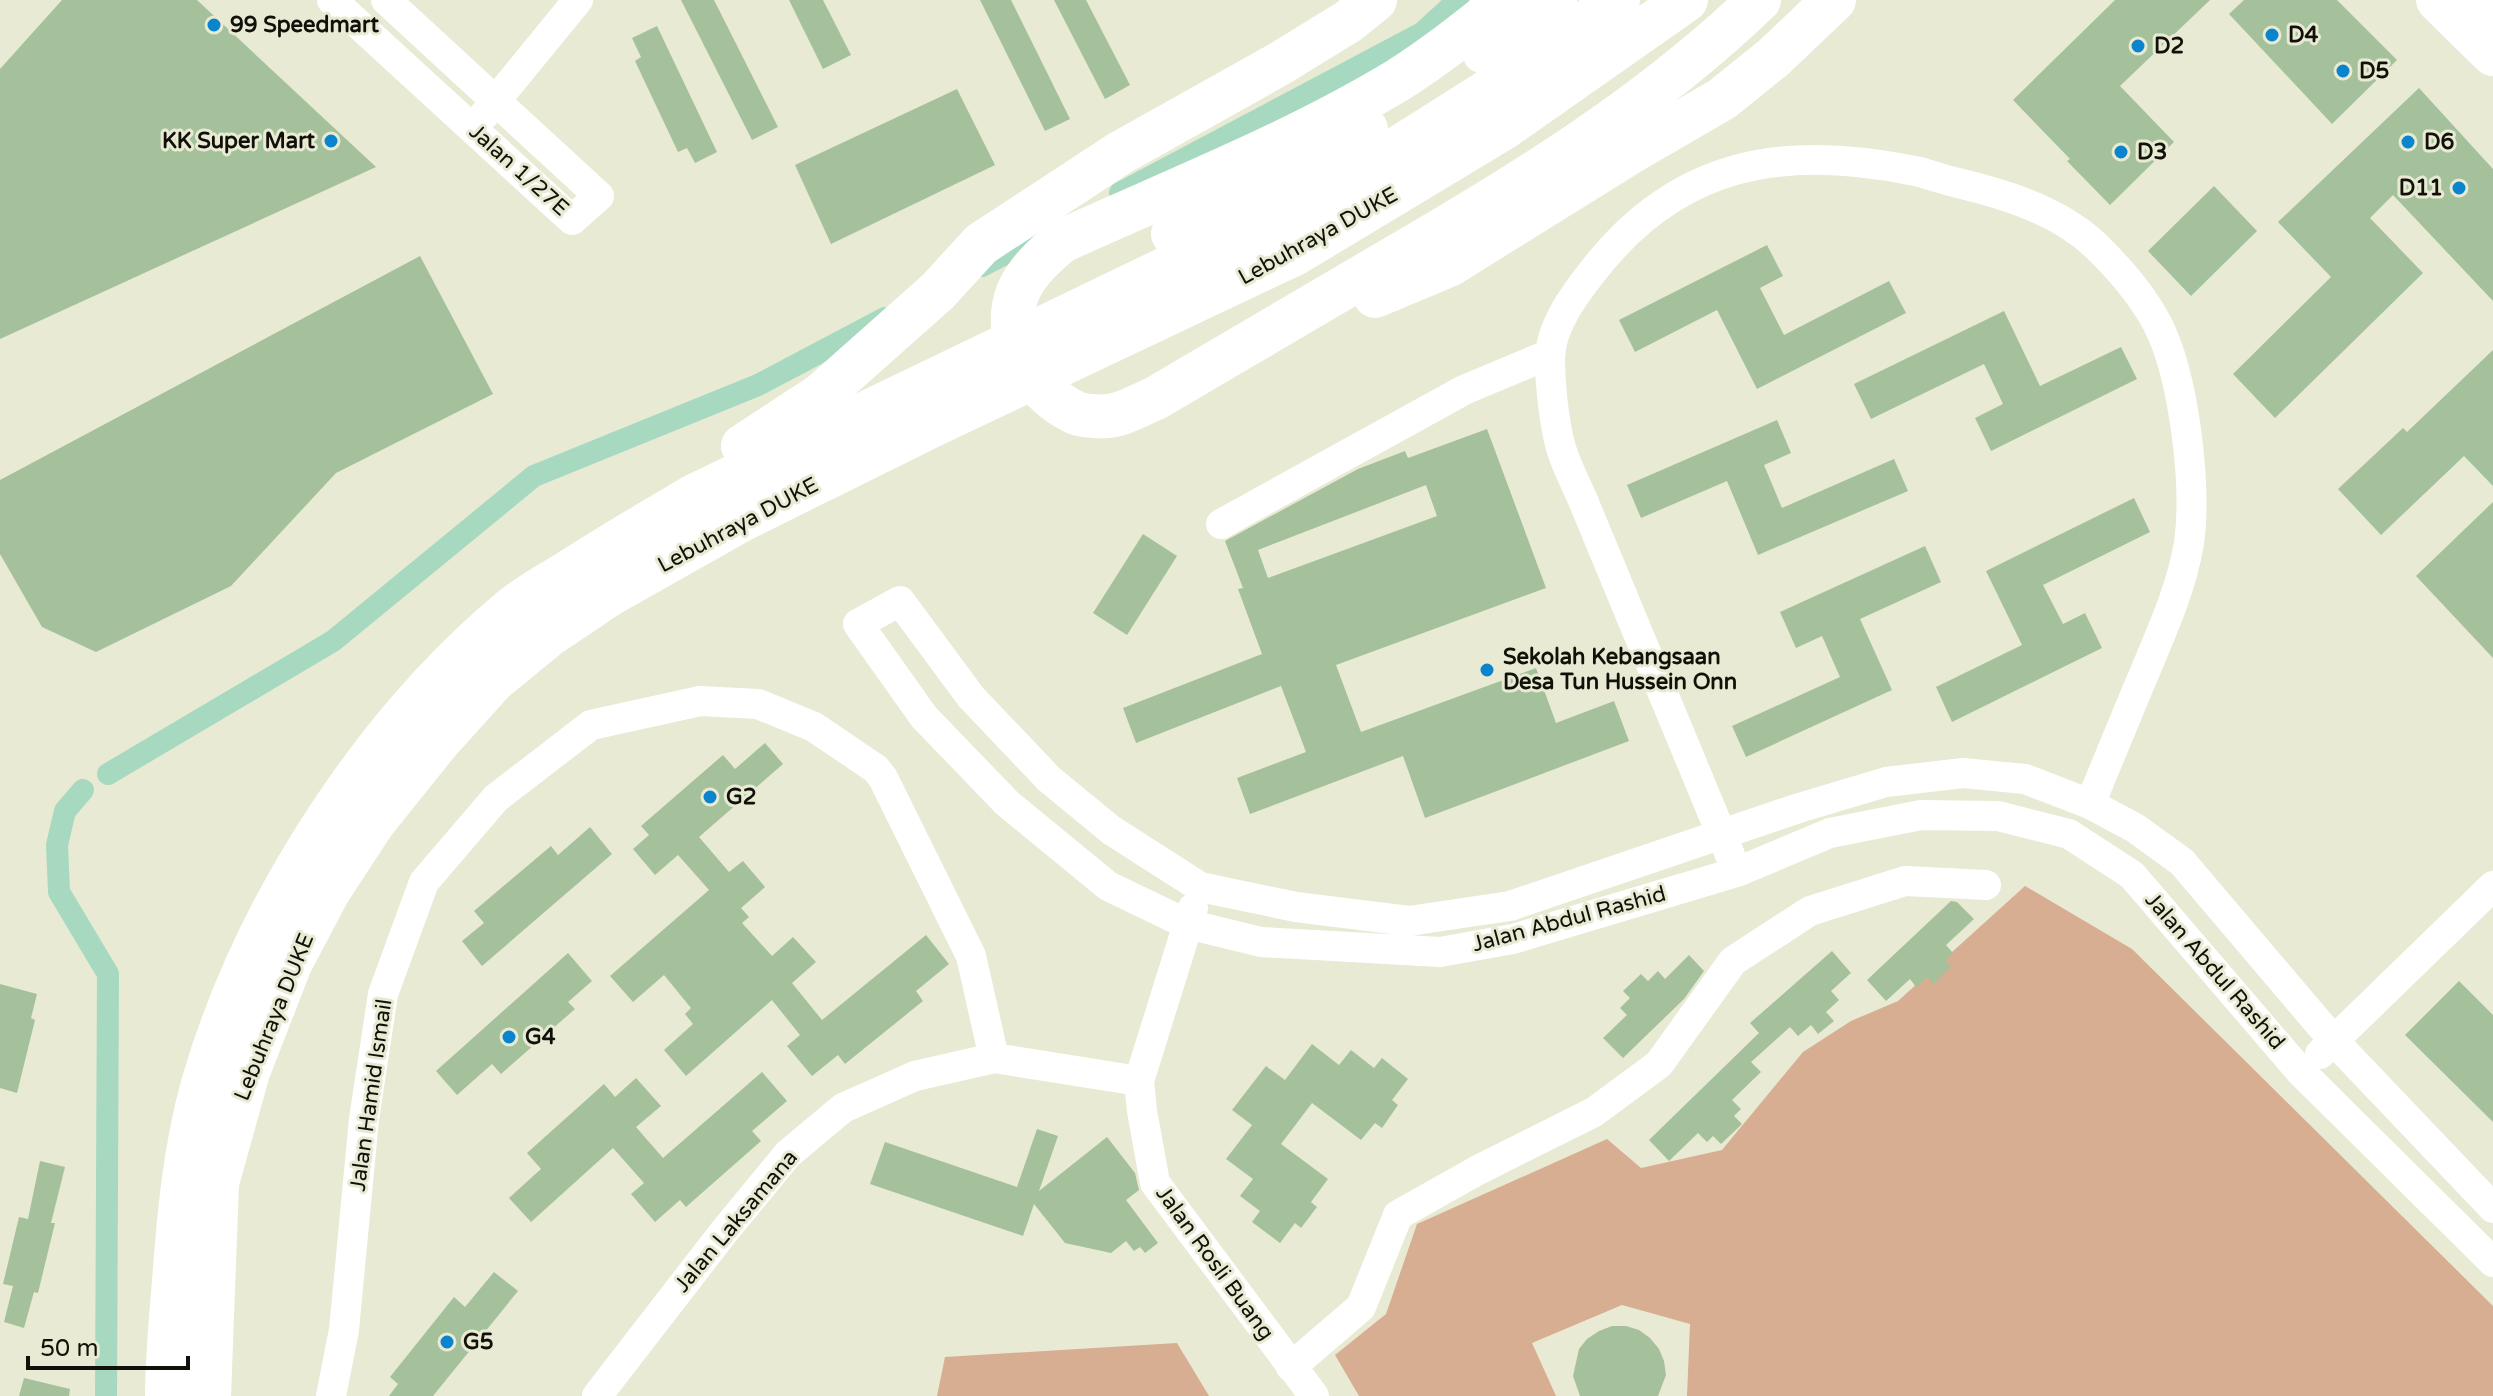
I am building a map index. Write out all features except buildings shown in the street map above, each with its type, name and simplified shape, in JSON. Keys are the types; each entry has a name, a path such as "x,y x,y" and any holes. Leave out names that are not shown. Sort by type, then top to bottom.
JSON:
{"highway":[{"path":"516,606 610,524 754,439 821,395 938,291 981,244 1120,153 1279,64 1349,21 1375,0"},
{"path":"938,291 1028,234 1119,188 1362,85 1480,0"},
{"path":"1506,0 1399,79 1339,114 1062,241 1037,262 1018,293 1012,329 1022,364 1046,394 1074,413 1111,416 1154,399 1488,203 1579,145 1672,76 1756,0"},
{"path":"912,392 1038,305 1321,156 1404,106 1555,0"},
{"name":"Lebuhraya DUKE","path":"167,1396 181,1187 203,1084 243,971 293,873 352,782 419,701 481,636 516,606 618,540 694,496 1338,186 1490,90 1618,0"},
{"name":"Lebuhraya DUKE","path":"209,1396 217,1183 248,1072 290,964 328,892 373,823 438,742 494,680 549,635 610,594 741,520 1296,253 1502,129 1686,0"},
{"path":"1296,253 1650,84 1756,0"},
{"path":"1215,363 1449,265 1722,99 1773,58 1834,0"},
{"path":"2438,0 2493,54"}],"street":[{"name":"Jalan 1/27E","path":"332,0 572,220 599,196 386,0"},
{"path":"473,129 578,0"},
{"path":"468,76 525,64"},
{"path":"519,122 516,99 525,64"},
{"path":"1737,872 1561,448 1550,354 1569,305 1600,261 1622,238 1674,196 1705,179 1739,167 1774,161 1848,162 1918,172 1978,186 2038,208 2100,249 2142,299 2166,344 2174,370 2188,445 2191,518 2184,567 2168,617 2090,804"},
{"path":"1221,524 1464,390 1550,354"},
{"name":"Jalan Abdul Rashid","path":"2493,1208 2334,1041 2182,862 2135,828 2090,804 2025,779 1963,773 1886,782 1799,808 1510,906 1409,921 1296,907 1200,887 1111,830 1049,779 971,697 900,601 858,624 924,717 1007,803 1108,886 1187,924 1261,942 1440,952 1513,939 1737,872 1830,833 1921,815 1998,816 2069,834 2132,875 2300,1071 2493,1262"},
{"name":"Jalan Hamid Ismail","path":"331,1396 344,1330 364,1119 383,994 424,882 496,798 591,725 700,701 758,704 814,727 876,769 971,956 994,1058"},
{"path":"1291,1367 1361,1307 1398,1215 1478,1170 1594,1112 1659,1064 1733,961 1810,911 1905,881 1986,885"},
{"path":"2300,1071 2493,886"},
{"name":"Jalan Rosli Buang","path":"1200,887 1139,1081 1155,1183 1314,1396"},
{"name":"Jalan Laksamana","path":"597,1396 788,1154 843,1108 915,1076 994,1058 1139,1081"}],"shaded area":[{"path":"2025,886 2132,949 2493,1306 2493,1396 1687,1396 1690,1324 1622,1305 1532,1343 1556,1396 1359,1396 1335,1355 1386,1314 1417,1224 1607,1139 1641,1168 1722,1150 1803,1052 1851,1021 1898,1001"},
{"path":"1177,1343 1209,1396 937,1396 945,1357"}],"waterway":[{"path":"1120,193 1422,33 1458,0"},
{"path":"982,266 1051,230"},
{"path":"108,774 333,641 534,476 758,385 885,318"},
{"path":"83,790 65,811 57,845 59,892 108,974 106,1396"}],"place":[{"name":"99 Speedmart","path":"214,25"},
{"name":"D4","path":"2272,35"},
{"name":"D2","path":"2138,46"},
{"name":"D5","path":"2343,71"},
{"name":"KK Super Mart","path":"331,141"},
{"name":"D6","path":"2408,142"},
{"name":"D3","path":"2121,152"},
{"name":"D11","path":"2459,188"},
{"name":"Sekolah Kebangsaan Desa Tun Hussein Onn","path":"1487,670"},
{"name":"G2","path":"710,797"},
{"name":"G4","path":"509,1037"},
{"name":"G5","path":"447,1342"}]}
